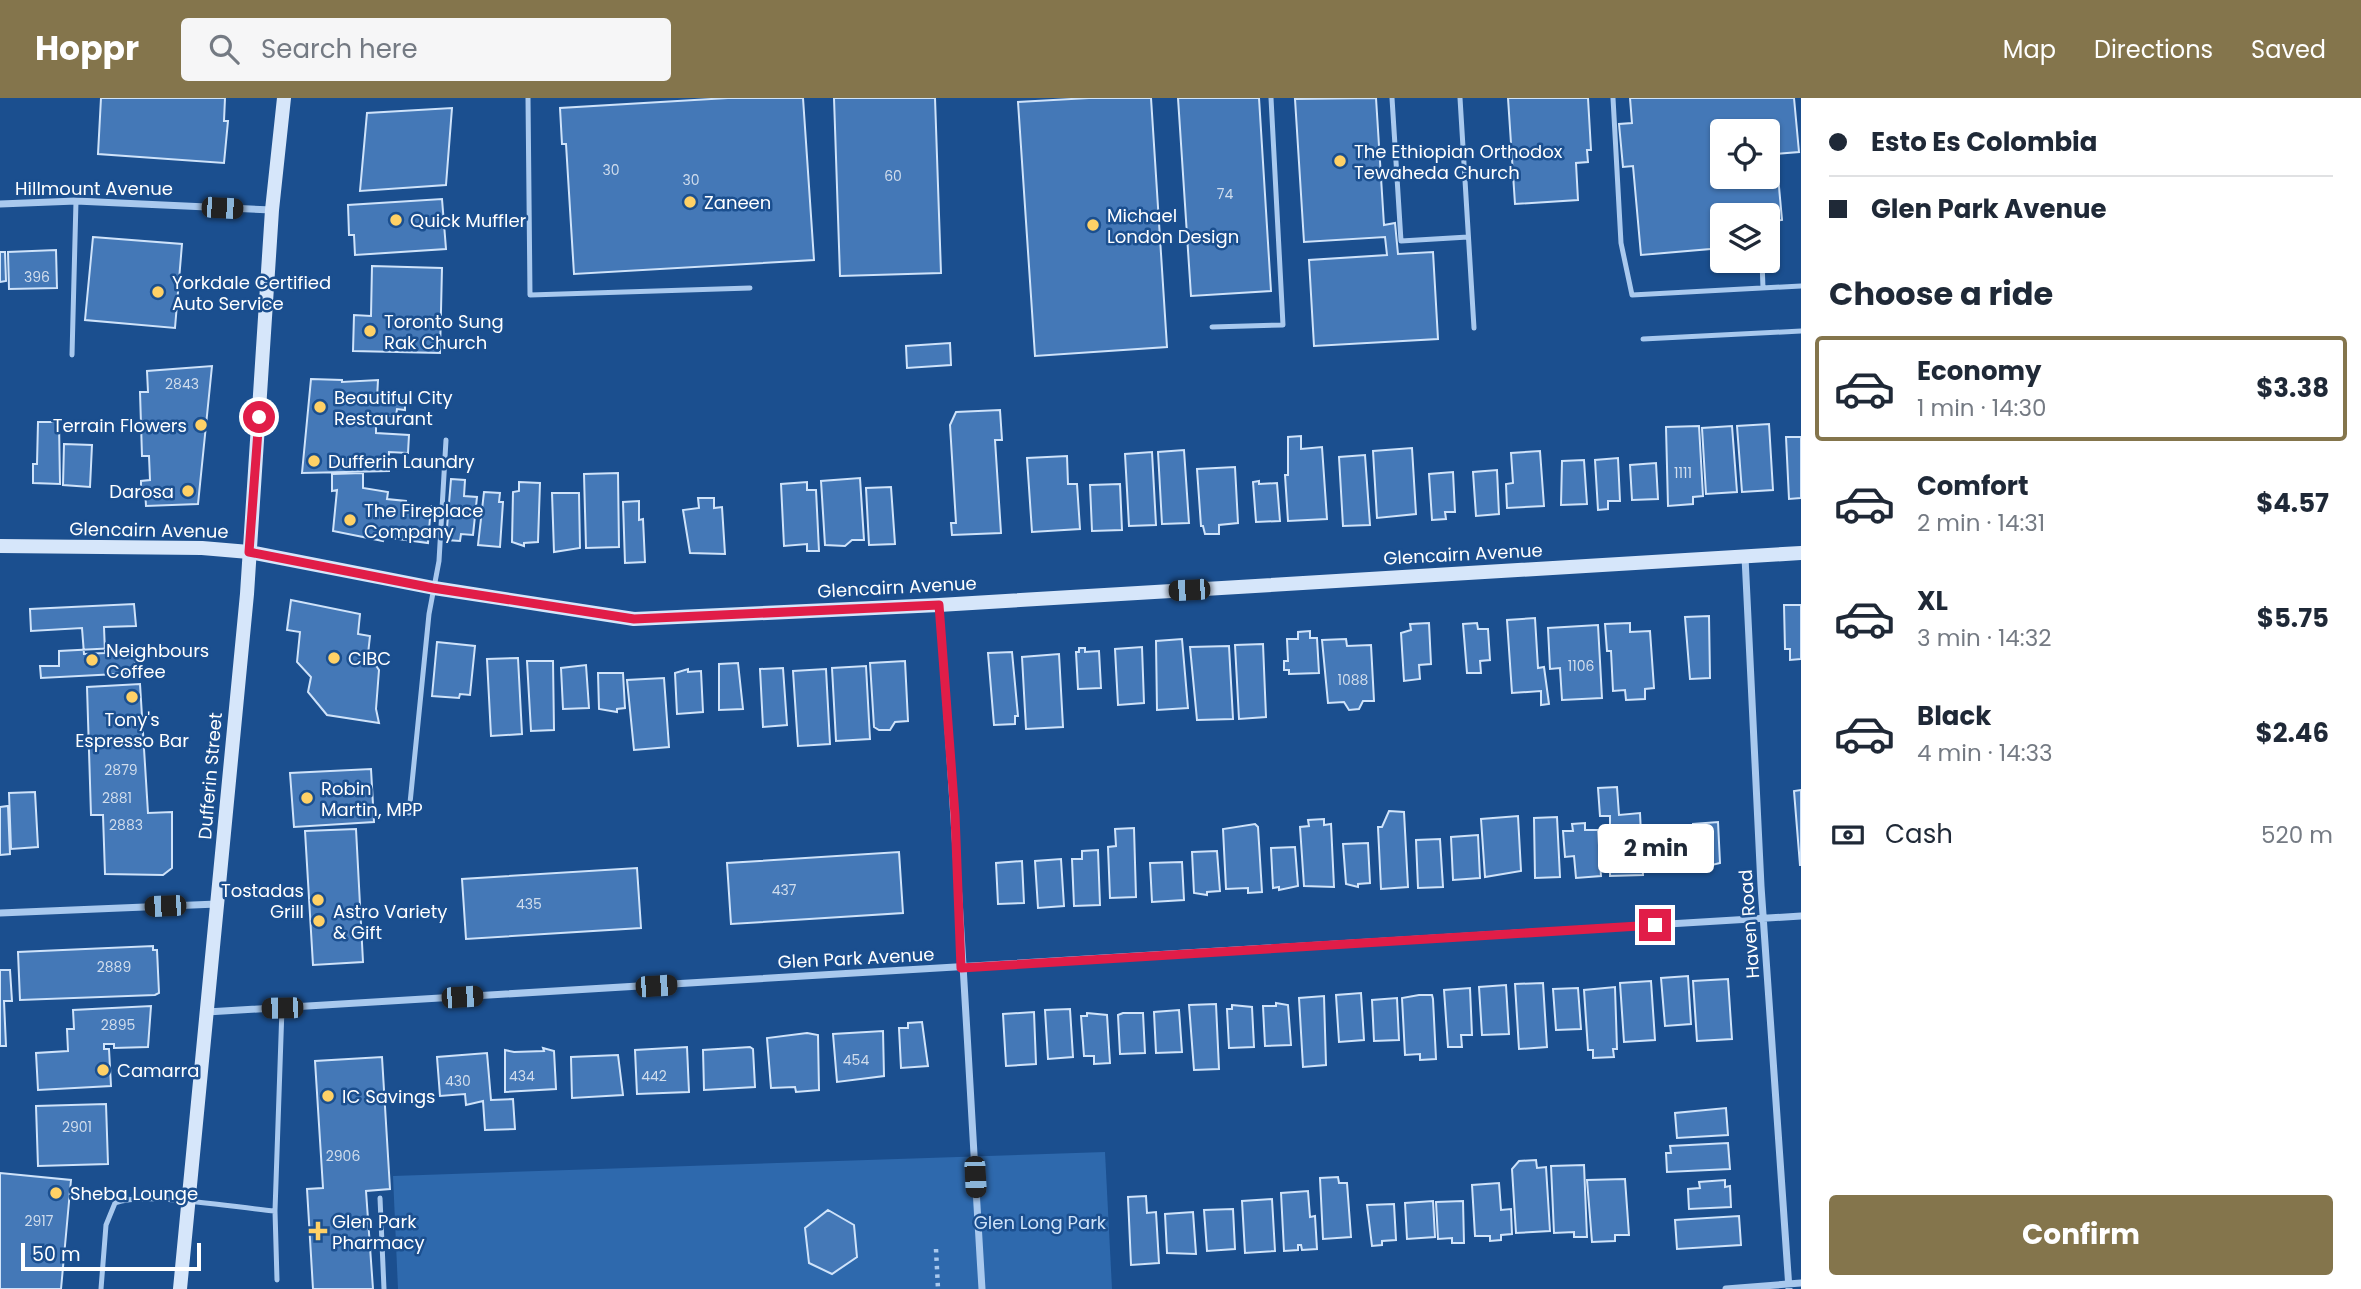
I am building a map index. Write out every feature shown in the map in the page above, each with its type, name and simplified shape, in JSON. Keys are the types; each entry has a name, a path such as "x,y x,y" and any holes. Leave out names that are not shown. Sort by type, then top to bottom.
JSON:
{"street":[{"name":"Dufferin Street","path":"180,1289 249,552 272,210 284,98"},
{"name":"Hillmount Avenue","path":"0,204 76,201 272,210"},
{"name":"Glencairn Avenue","path":"0,546 202,548 249,552 433,588 634,619 939,605 1801,553"},
{"name":"Haven Road","path":"1745,557 1764,918 1789,1287"},
{"path":"939,605 955,815 961,968 982,1289"},
{"path":"0,913 218,904"},
{"name":"Glen Park Avenue","path":"207,1012 1801,916"},
{"path":"1726,1289 1789,1287 1801,1283"}],"lane":[{"path":"528,98 530,295 750,288"},
{"path":"1212,327 1283,325 1271,98"},
{"path":"1392,98 1401,241 1468,237"},
{"path":"1460,98 1474,328"},
{"path":"1613,98 1620,243 1632,295 1801,286"},
{"path":"72,355 76,201"},
{"path":"1762,273 1763,288"},
{"path":"1643,339 1801,331"},
{"path":"409,813 433,588 439,561 446,440"},
{"path":"277,1280 275,1211 282,1008"},
{"path":"101,1289 106,1226 115,1203 147,1198 275,1211"},
{"path":"380,1198 384,1289"}],"path":[{"path":"936,1249 938,1289"}],"green space":[{"name":"Glen Long Park","path":"1105,1152 1112,1289 398,1289 393,1176"}],"building":[{"path":"101,98 225,98 224,121 228,121 224,163 98,154"},
{"name":"Zaneen","path":"728,98 803,98 814,260 574,274 566,144 562,144 560,108"},
{"path":"834,98 935,98 941,273 840,276"},
{"name":"Michael London Design","path":"1151,98 1167,347 1035,356 1018,102"},
{"path":"1178,98 1259,98 1271,291 1191,296"},
{"name":"The Ethiopian Orthodox Tewaheda Church","path":"1376,98 1384,225 1395,223 1398,254 1433,252 1438,339 1314,346 1309,260 1387,255 1385,237 1304,242 1295,99"},
{"path":"1508,98 1588,98 1591,150 1587,150 1588,162 1576,163 1578,200 1515,204"},
{"path":"1630,98 1794,98 1799,152 1780,154 1780,119 1710,119 1710,189 1779,189 1782,220 1780,203 1710,203 1710,249 1641,255 1633,166 1623,167 1619,124 1632,123"},
{"path":"452,108 446,185 360,191 367,113"},
{"name":"Quick Muffler","path":"442,199 446,249 355,255 354,235 349,235 348,205"},
{"path":"93,237 182,244 175,328 85,320"},
{"path":"56,250 57,288 9,289 8,252"},
{"path":"0,252 5,252 6,281 0,282"},
{"path":"372,266 442,268 440,353 353,351 354,315 371,316"},
{"path":"950,343 951,365 907,368 906,346"},
{"path":"212,366 198,504 146,506 145,488 141,488 141,481 150,480 149,456 142,456 140,392 148,392 147,371"},
{"path":"311,379 342,382 378,380 377,399 405,400 405,410 397,409 396,416 376,416 376,433 409,435 408,453 389,452 389,471 302,473"},
{"path":"1000,410 1002,440 995,440 1001,533 952,535 951,523 956,523 950,425 956,412"},
{"path":"38,422 59,422 60,484 33,483 33,464 37,464"},
{"path":"1769,424 1773,490 1742,492 1737,426"},
{"path":"1699,426 1703,496 1693,497 1693,504 1668,506 1666,427"},
{"path":"1732,426 1737,492 1706,494 1702,428"},
{"path":"1301,436 1301,449 1322,447 1327,519 1288,521 1285,475 1288,475 1288,437"},
{"path":"1786,437 1801,437 1801,498 1789,499"},
{"path":"64,444 92,445 90,487 63,485"},
{"path":"1412,448 1416,514 1377,518 1373,451"},
{"path":"1184,450 1189,523 1162,524 1158,452"},
{"path":"1540,451 1544,506 1507,508 1506,484 1513,483 1511,453"},
{"path":"1152,452 1156,525 1129,526 1125,454"},
{"path":"1365,455 1370,525 1343,526 1339,457"},
{"path":"1067,456 1068,484 1077,484 1080,529 1032,532 1027,458"},
{"path":"1618,458 1620,501 1608,501 1608,509 1598,510 1595,460"},
{"path":"1584,460 1587,504 1561,505 1562,461"},
{"path":"1656,463 1658,499 1632,500 1630,465"},
{"path":"1235,467 1238,523 1219,525 1219,534 1205,534 1201,526 1197,469"},
{"path":"1497,470 1499,514 1476,516 1473,472"},
{"path":"1453,472 1455,512 1445,512 1446,519 1432,520 1429,474"},
{"path":"363,473 363,488 388,492 387,499 406,501 406,507 425,510 425,506 431,506 428,543 384,537 383,541 333,531 337,490 332,491 332,474"},
{"path":"618,473 619,547 586,548 584,474"},
{"path":"860,478 864,540 852,540 845,546 825,545 821,481"},
{"path":"451,479 465,480 464,496 477,497 473,535 461,534 460,541 446,540"},
{"path":"1259,481 1259,484 1277,483 1280,521 1256,522 1253,482"},
{"path":"519,482 540,483 538,542 524,543 524,546 512,542 513,492 519,491"},
{"path":"807,482 807,490 816,490 819,551 807,551 807,544 784,546 781,484"},
{"path":"1120,484 1122,530 1092,531 1090,485"},
{"path":"891,487 895,544 869,545 866,488"},
{"path":"484,492 500,493 499,502 503,502 500,547 478,545"},
{"path":"552,493 579,493 580,548 554,552"},
{"path":"698,498 714,498 714,508 722,507 725,554 690,553 683,510 699,508"},
{"path":"639,501 639,520 643,519 645,562 625,563 623,502"},
{"name":"CIBC","path":"291,600 360,614 358,634 370,636 368,654 379,670 376,709 379,723 327,715 308,692 311,677 297,662 300,632 287,630"},
{"path":"134,604 136,626 104,627 105,653 84,654 82,628 31,631 30,609"},
{"path":"1784,605 1801,605 1801,659 1790,660 1790,649 1785,649"},
{"path":"1709,616 1710,678 1690,679 1685,617"},
{"path":"1535,618 1538,668 1544,667 1549,704 1541,705 1541,691 1512,693 1507,620"},
{"path":"1429,623 1431,664 1419,665 1420,679 1404,681 1401,633 1411,630 1410,624"},
{"path":"1477,623 1478,629 1488,629 1490,660 1480,661 1481,673 1467,673 1463,624"},
{"path":"1630,623 1630,632 1650,631 1654,688 1645,689 1645,699 1626,700 1625,690 1613,691 1611,651 1607,651 1605,624"},
{"path":"1598,625 1602,698 1562,700 1560,668 1550,669 1548,628"},
{"path":"1310,631 1310,638 1317,638 1319,673 1289,674 1289,670 1284,670 1284,661 1288,661 1287,639 1298,639 1298,632"},
{"path":"1182,639 1188,708 1157,710 1156,641"},
{"path":"1346,639 1347,646 1371,645 1374,701 1363,701 1359,709 1349,710 1344,702 1328,703 1322,640"},
{"path":"437,642 475,646 470,695 460,694 459,698 432,696"},
{"path":"1263,644 1266,717 1239,719 1235,645"},
{"path":"1229,646 1233,719 1197,720 1190,647"},
{"path":"135,647 136,673 41,678 40,666 59,666 59,651"},
{"path":"1142,647 1144,703 1118,705 1115,649"},
{"path":"1079,648 1085,648 1085,652 1099,651 1101,688 1078,689 1076,652 1079,652"},
{"path":"1012,652 1018,716 1015,716 1015,724 994,725 988,653"},
{"path":"1059,654 1063,727 1026,729 1022,657"},
{"path":"518,658 522,734 491,736 487,659"},
{"path":"527,661 553,661 554,730 531,731"},
{"path":"905,661 908,721 895,722 890,730 879,730 874,727 870,663"},
{"path":"738,663 743,709 719,710 719,664"},
{"path":"586,665 589,708 563,709 561,668"},
{"path":"866,666 870,739 836,741 832,668"},
{"path":"783,668 787,725 763,727 760,669"},
{"path":"688,669 688,672 701,671 703,712 677,714 675,673"},
{"path":"826,669 830,744 798,746 793,671"},
{"path":"598,673 623,673 625,708 617,709 617,712 599,709"},
{"path":"664,678 669,747 634,750 627,680"},
{"path":"140,684 148,813 172,812 172,868 163,875 105,874 103,815 91,815 87,687"},
{"path":"371,769 374,822 294,827 290,773"},
{"path":"1617,787 1619,815 1640,813 1643,875 1610,876 1610,816 1600,816 1598,788"},
{"path":"1801,790 1801,865 1800,865 1794,791"},
{"path":"35,792 38,847 11,849 9,793"},
{"path":"8,806 10,854 0,855 0,807"},
{"path":"1389,811 1404,812 1408,887 1381,889 1378,827 1382,827"},
{"path":"1518,816 1521,871 1485,877 1481,819"},
{"path":"1557,817 1560,877 1535,878 1534,818"},
{"path":"1324,819 1324,825 1331,824 1334,887 1304,886 1300,827 1309,826 1308,820"},
{"path":"1718,822 1720,863 1708,866 1708,863 1695,864 1693,824"},
{"path":"1585,823 1585,830 1598,830 1601,876 1576,878 1574,856 1565,857 1563,831 1573,831 1572,824"},
{"path":"1255,824 1258,827 1262,892 1248,893 1248,888 1226,889 1223,829"},
{"path":"1134,828 1136,897 1110,898 1108,847 1116,846 1115,829"},
{"path":"356,829 363,962 313,965 305,831"},
{"path":"1682,833 1684,863 1652,865 1651,835"},
{"path":"1478,835 1480,878 1453,880 1451,837"},
{"path":"1440,839 1443,887 1418,888 1416,840"},
{"path":"1368,843 1370,883 1358,884 1358,887 1346,884 1343,844"},
{"path":"1295,847 1298,886 1279,890 1279,887 1273,888 1271,848"},
{"path":"1098,850 1100,905 1074,906 1072,859 1082,859 1082,851"},
{"path":"1217,851 1220,891 1207,892 1207,895 1194,893 1192,852"},
{"path":"899,852 903,913 731,924 727,863"},
{"path":"1061,859 1064,906 1038,908 1035,861"},
{"path":"1022,861 1024,903 998,904 996,863"},
{"path":"1182,862 1184,900 1152,902 1150,863"},
{"path":"637,868 641,928 466,939 462,879"},
{"path":"153,946 153,950 157,950 159,993 155,995 20,1000 18,952"},
{"path":"0,970 10,970 12,1001 4,1001 6,1046 0,1046"},
{"path":"1688,976 1691,1024 1665,1026 1661,978"},
{"path":"1728,979 1732,1039 1697,1041 1693,981"},
{"path":"1651,981 1655,1040 1624,1042 1620,983"},
{"path":"1543,983 1547,1047 1519,1049 1515,984"},
{"path":"1506,985 1509,1034 1482,1035 1479,987"},
{"path":"1615,987 1617,1049 1613,1049 1614,1057 1593,1058 1593,1050 1588,1050 1584,990"},
{"path":"1470,988 1472,1035 1461,1035 1462,1047 1448,1047 1444,990"},
{"path":"1578,988 1581,1029 1556,1030 1553,989"},
{"path":"1361,993 1364,1040 1339,1042 1336,995"},
{"path":"1432,995 1436,1059 1420,1060 1420,1054 1405,1055 1402,998"},
{"path":"1324,996 1326,1065 1303,1067 1299,998"},
{"path":"1397,998 1399,1040 1374,1041 1372,1000"},
{"path":"1276,1003 1288,1005 1291,1045 1265,1046 1263,1006 1276,1006"},
{"path":"1216,1004 1219,1069 1194,1070 1189,1005"},
{"path":"1232,1005 1252,1007 1254,1047 1229,1048 1227,1009 1232,1009"},
{"path":"151,1006 148,1047 114,1048 114,1044 104,1044 104,1049 109,1049 111,1086 38,1090 36,1053 68,1051 67,1029 74,1029 73,1010"},
{"path":"1070,1009 1073,1057 1048,1059 1045,1010"},
{"path":"1179,1010 1182,1052 1156,1053 1154,1012"},
{"path":"1034,1012 1036,1064 1006,1066 1003,1014"},
{"path":"1087,1013 1107,1015 1110,1063 1094,1064 1094,1056 1084,1056 1081,1016 1087,1016"},
{"path":"1143,1013 1145,1053 1120,1054 1118,1015"},
{"path":"922,1022 928,1066 901,1068 899,1028 908,1028 908,1023"},
{"path":"883,1031 884,1076 837,1082 833,1034"},
{"path":"807,1033 818,1035 819,1090 796,1092 795,1087 771,1088 767,1038"},
{"path":"687,1047 689,1092 637,1094 635,1050"},
{"path":"543,1048 554,1051 556,1089 505,1092 505,1050 544,1051"},
{"path":"753,1049 755,1087 704,1090 703,1050"},
{"path":"487,1053 491,1100 513,1099 515,1129 485,1130 483,1101 466,1105 465,1094 440,1096 437,1057"},
{"path":"618,1055 623,1095 572,1098 571,1057"},
{"path":"382,1057 390,1189 366,1191 373,1289 313,1289 307,1189 323,1188 315,1061"},
{"path":"106,1104 108,1164 38,1166 36,1106"},
{"path":"1726,1108 1728,1135 1677,1138 1675,1113"},
{"path":"1728,1143 1730,1169 1667,1172 1666,1153 1671,1153 1670,1146"},
{"path":"1536,1160 1537,1168 1546,1167 1550,1231 1516,1233 1512,1169 1519,1161"},
{"path":"1584,1165 1587,1237 1574,1237 1574,1232 1554,1233 1551,1166"},
{"path":"0,1173 71,1180 61,1289 0,1289"},
{"path":"1338,1177 1339,1183 1347,1183 1351,1237 1323,1239 1320,1178"},
{"path":"1625,1179 1629,1235 1615,1235 1615,1241 1592,1242 1587,1180"},
{"path":"1725,1180 1725,1187 1730,1186 1731,1207 1689,1209 1688,1189 1700,1188 1699,1182"},
{"path":"1499,1183 1501,1210 1511,1209 1512,1234 1501,1235 1501,1240 1490,1241 1490,1236 1475,1236 1472,1185"},
{"path":"1308,1191 1310,1217 1315,1216 1317,1249 1302,1250 1301,1245 1298,1245 1298,1250 1284,1251 1281,1193"},
{"path":"1146,1196 1147,1213 1156,1212 1159,1263 1131,1265 1128,1197"},
{"path":"1272,1199 1275,1251 1245,1253 1242,1201"},
{"path":"1433,1201 1435,1237 1407,1239 1405,1203"},
{"path":"1463,1201 1464,1243 1452,1243 1452,1238 1438,1239 1436,1202"},
{"path":"1394,1204 1396,1240 1382,1241 1382,1245 1372,1246 1367,1205"},
{"path":"1233,1209 1235,1249 1207,1251 1204,1210"},
{"path":"828,1210 854,1225 857,1257 832,1274 809,1263 805,1228"},
{"path":"1193,1212 1196,1254 1167,1253 1165,1214"},
{"path":"1739,1216 1741,1245 1677,1249 1675,1220"}],"place":[{"name":"The Ethiopian Orthodox Tewaheda Church","path":"1340,161"},
{"name":"Zaneen","path":"690,202"},
{"name":"Quick Muffler","path":"396,220"},
{"name":"Michael London Design","path":"1093,225"},
{"name":"Yorkdale Certified Auto Service","path":"158,292"},
{"name":"Toronto Sung Rak Church","path":"370,331"},
{"name":"Beautiful City Restaurant","path":"320,407"},
{"name":"Terrain Flowers","path":"201,425"},
{"name":"Dufferin Laundry","path":"314,461"},
{"name":"Darosa","path":"188,491"},
{"name":"The Fireplace Company","path":"350,520"},
{"name":"CIBC","path":"334,658"},
{"name":"Neighbours Coffee","path":"92,660"},
{"name":"Tony's Espresso Bar","path":"132,697"},
{"name":"Robin Martin, MPP","path":"307,798"},
{"name":"Tostadas Grill","path":"318,900"},
{"name":"Astro Variety & Gift","path":"319,921"},
{"name":"Camarra","path":"103,1070"},
{"name":"IC Savings","path":"328,1096"},
{"name":"Sheba Lounge","path":"56,1193"},
{"name":"Glen Park Pharmacy","path":"318,1231"}],"route":[{"path":"259,417 249,552 433,588 634,619 939,605 955,815 961,968 1655,925"}]}
